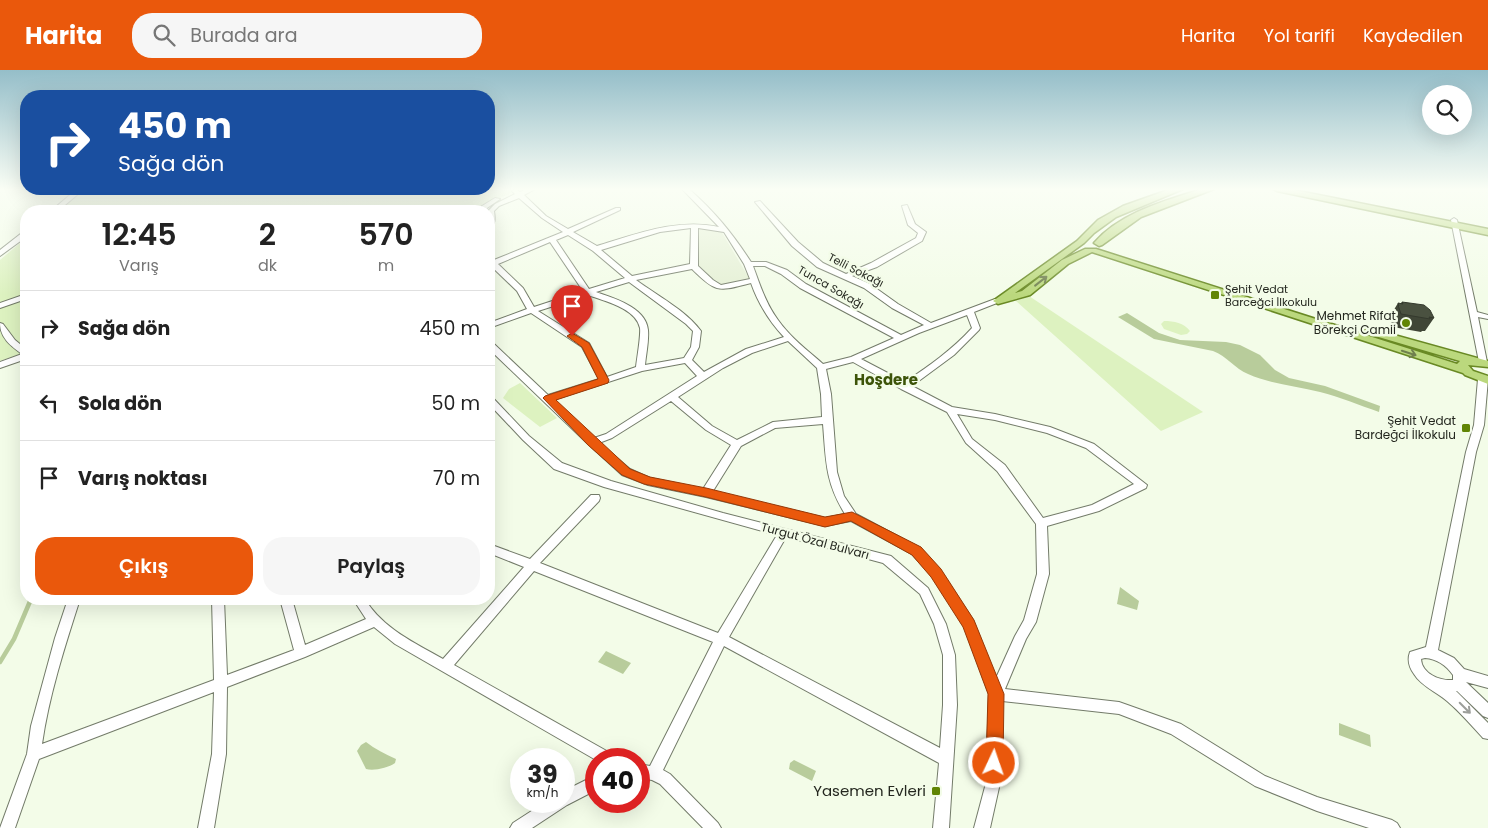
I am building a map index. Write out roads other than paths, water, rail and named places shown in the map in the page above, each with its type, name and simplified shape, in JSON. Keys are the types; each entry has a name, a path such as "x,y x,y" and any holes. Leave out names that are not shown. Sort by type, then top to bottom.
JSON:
{"main road":[{"path":"998,301 1080,242 1101,224"},
{"path":"998,301 1026,293 1065,262 1096,248 1122,224"},
{"path":"1459,224 1488,232"},
{"path":"1466,224 1488,227"},
{"path":"1080,242 1091,241 1096,248"},
{"path":"1080,242 1081,249 1096,248 1467,365 1486,380"},
{"path":"1467,365 1486,363"}],"street":[{"path":"548,398 640,369 687,360 695,346 697,332 689,322 630,279 596,249 556,224"},
{"path":"495,261 585,224"},
{"path":"596,249 670,227 692,224"},
{"path":"695,224 694,266 713,286 721,288 754,280"},
{"path":"701,224 726,230"},
{"path":"721,224 748,264 759,294 774,321 788,338 821,367 826,394 832,472 838,496 852,516 916,551 936,573 969,624 996,694"},
{"name":"Telli Sokağı","path":"778,224 795,244 820,265 867,286 895,306 931,326"},
{"path":"844,277 874,265 919,239 922,232 912,224"},
{"path":"1454,224 1473,314 1486,363"},
{"path":"0,254 20,239"},
{"path":"552,239 587,292 624,305 639,318 644,328 640,369"},
{"name":"Tunca Sokağı","path":"748,264 766,264 784,272 802,286 901,338"},
{"path":"495,324 630,279 694,266"},
{"path":"495,268 520,290 532,310 586,345 604,380"},
{"path":"0,306 20,298"},
{"path":"821,367 854,359 901,338 998,301"},
{"path":"904,387 941,362 964,343 976,328 970,312"},
{"path":"1473,314 1488,317"},
{"path":"0,326 12,342 20,349"},
{"path":"592,442 609,436 702,376 749,351 788,338"},
{"path":"495,349 626,472 648,481 825,522 852,516"},
{"path":"0,365 20,357"},
{"path":"854,359 950,410 995,417 1050,430 1090,446 1142,486 1095,508 1041,523"},
{"path":"687,360 702,376"},
{"path":"0,369 20,363"},
{"path":"1431,652 1471,452 1479,425 1486,380"},
{"path":"672,396 709,428 737,444"},
{"name":"Turgut Özal Bulvarı","path":"495,407 558,466 608,484 887,559 924,591 940,624 949,655 950,705 941,828"},
{"path":"950,410 969,441 1002,468 1041,523 1043,574 1030,622 996,694 993,783 982,828"},
{"path":"706,493 737,444 772,425 827,420"},
{"path":"446,666 532,565 595,498"},
{"path":"654,773 721,639 784,532"},
{"path":"495,550 721,639 946,759"},
{"path":"7,828 34,754 38,726 61,638 72,605"},
{"path":"206,828 219,754 222,684 218,605"},
{"path":"288,605 301,653"},
{"path":"362,605 374,621 399,640 588,748"},
{"path":"34,754 222,684 301,653 374,621"},
{"path":"1488,712 1460,679 1452,663 1431,652 1418,653 1415,656 1414,660 1420,672 1454,697 1488,733"},
{"path":"1439,686 1450,687 1460,679 1488,682"},
{"path":"996,694 1119,708 1176,729 1260,781 1318,804 1392,828"},
{"path":"650,772 665,779 713,828"},
{"path":"518,828 542,813"}],"waterway":[{"path":"0,662 14,639 28,605"}],"place":[{"name":"Şehit Vedat Barceğci İlkokulu","path":"1215,295"},
{"name":"Mehmet Rifat Börekçi Camii","path":"1406,323"},
{"name":"Şehit Vedat Bardeğci İlkokulu","path":"1466,428"},
{"name":"Yasemen Evleri","path":"936,791"}],"district":[{"name":"Hoşdere","path":"886,380"}]}
